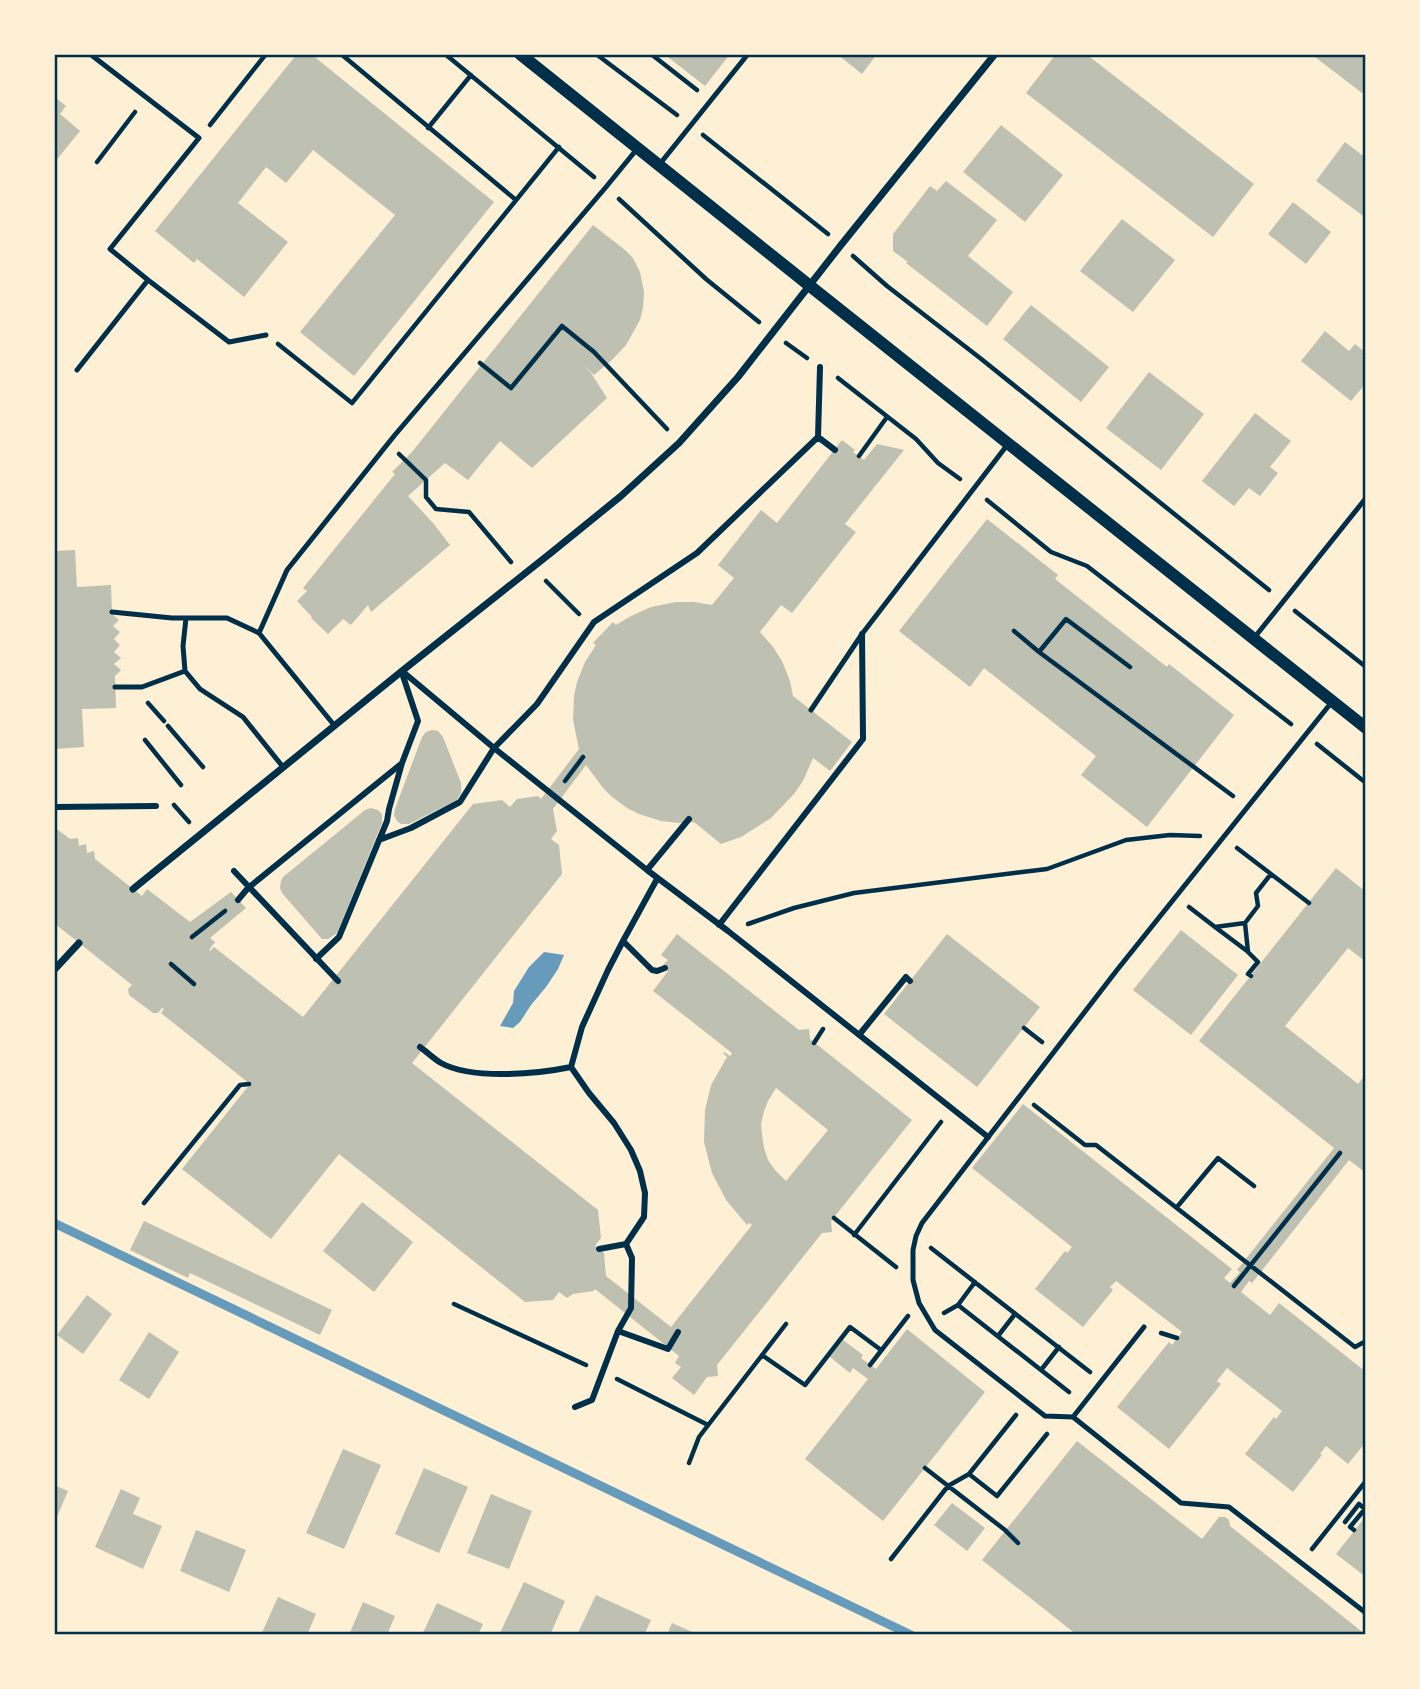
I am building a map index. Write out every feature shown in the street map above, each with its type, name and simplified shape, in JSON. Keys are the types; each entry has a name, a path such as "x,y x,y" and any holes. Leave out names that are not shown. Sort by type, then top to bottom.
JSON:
{"street":[{"path":"520,54 1366,728"},
{"path":"133,889 621,496 680,443 738,377 841,244 995,54"},
{"path":"379,840 411,828 460,802 494,748 537,704 594,622 697,553 818,437 820,367"},
{"path":"818,437 835,450"},
{"path":"719,925 863,739 862,634"},
{"path":"402,671 657,879 728,931 988,1137"},
{"path":"316,959 338,937 387,821 402,763 418,721 402,671"},
{"path":"239,900 248,888 402,763"},
{"path":"54,807 156,806"},
{"path":"647,870 689,819"},
{"path":"234,872 338,981"},
{"path":"599,1249 626,1244 644,1217 645,1193 631,1150 571,1067 582,1027 608,970 657,879"},
{"path":"623,941 652,970 665,968"},
{"path":"54,970 79,943"},
{"path":"859,1035 906,977 910,981"},
{"path":"419,1046 442,1063 471,1073 519,1073 571,1067"},
{"path":"575,1408 592,1400 618,1331 631,1308 632,1258 626,1244"},
{"path":"618,1331 668,1349 678,1332"}],"lane":[{"path":"90,54 199,138 110,249 229,342 266,335"},
{"path":"659,165 748,54"},
{"path":"259,633 287,570 388,444 638,148"},
{"path":"77,370 148,280"},
{"path":"811,710 862,634 1008,444"},
{"path":"1254,639 1366,498"},
{"path":"112,612 186,618 227,618 259,633 334,725"},
{"path":"186,618 183,646 185,671 200,689 243,717 283,767"},
{"path":"115,687 142,687 185,671"},
{"path":"1332,701 1020,1094 922,1223 913,1250 913,1280 919,1303 935,1330 1045,1416 1073,1417 1181,1503 1230,1507 1366,1613"},
{"path":"1073,1417 1144,1327"}],"path":[{"path":"199,138 266,54"},
{"path":"341,54 516,200"},
{"path":"596,54 841,244 887,286 1366,667"},
{"path":"651,54 710,101"},
{"path":"428,128 471,75"},
{"path":"97,162 146,97"},
{"path":"266,335 352,403 559,147"},
{"path":"465,352 511,388 562,326 594,352 680,443"},
{"path":"773,333 840,379 887,416 916,439 938,463 1051,552 1087,566 1366,783"},
{"path":"859,456 887,416"},
{"path":"388,444 426,480 426,497 436,509 469,512 522,575"},
{"path":"533,567 580,615 594,622"},
{"path":"1039,652 1066,619 1130,667"},
{"path":"1014,631 1248,807"},
{"path":"169,726 202,767"},
{"path":"145,740 181,785"},
{"path":"728,931 794,908 854,893 1047,869 1126,840 1170,835 1223,838 1309,903"},
{"path":"1248,952 1245,923 1258,906 1256,893 1271,874"},
{"path":"1176,896 1258,962 1248,974 1251,976"},
{"path":"192,937 239,900"},
{"path":"1215,927 1245,923"},
{"path":"171,964 194,984"},
{"path":"144,1203 240,1085 249,1084"},
{"path":"1020,1094 1085,1144 1096,1144 1355,1347 1366,1341"},
{"path":"854,1235 951,1108"},
{"path":"1234,1286 1340,1153"},
{"path":"1177,1207 1217,1158 1254,1186"},
{"path":"834,1218 913,1280"},
{"path":"916,1236 1101,1381"},
{"path":"975,1282 958,1305 1084,1403"},
{"path":"870,1364 919,1303"},
{"path":"454,1304 708,1425"},
{"path":"998,1336 1015,1314"},
{"path":"689,1463 699,1437 786,1324"},
{"path":"762,1355 805,1385 850,1327 881,1350"},
{"path":"1041,1370 1059,1347"},
{"path":"891,1559 948,1486 969,1474 1026,1402"},
{"path":"969,1474 998,1496 1048,1432 1045,1416"},
{"path":"925,1468 1018,1543"},
{"path":"1300,1563 1366,1481"},
{"path":"1345,1522 1359,1504 1365,1509 1350,1527 1354,1531"}],"water":[{"path":"544,952 564,955 558,969 520,1022 513,1028 500,1026 513,1003 514,991 529,967"}],"building":[{"path":"297,54 311,54 494,202 354,376 300,332 395,215 313,150 286,183 266,167 238,203 288,242 244,297 197,259 194,263 155,231"},
{"path":"664,54 730,54 705,86"},
{"path":"837,54 877,54 862,74"},
{"path":"1056,54 1086,54 1254,184 1213,237 1026,93"},
{"path":"1311,54 1366,54 1366,96"},
{"path":"54,99 66,106 60,114 80,131 54,163"},
{"path":"1001,125 1063,175 1025,222 963,172"},
{"path":"1345,142 1366,158 1366,218 1316,181"},
{"path":"946,181 997,220 968,256 1013,292 987,326 893,251 893,234 930,186 937,191"},
{"path":"1293,202 1331,232 1306,264 1268,234"},
{"path":"1122,219 1175,260 1133,312 1080,271"},
{"path":"593,225 633,258 640,272 644,292 640,320 626,345 594,375 584,365 607,398 532,468 500,441 468,480 445,463 408,496 450,545 371,612 368,605 351,625 343,619 328,634 297,601 307,591 303,588 395,474 392,472 412,452"},
{"path":"1031,305 1109,367 1081,402 1003,339"},
{"path":"1325,331 1349,351 1355,344 1365,352 1362,356 1366,359 1366,383 1351,401 1301,361"},
{"path":"1149,372 1204,414 1161,470 1106,428"},
{"path":"1255,413 1291,441 1270,467 1278,473 1260,496 1249,488 1234,506 1202,481"},
{"path":"842,440 864,460 877,444 904,450 845,524 856,532 792,613 781,605 760,632 782,661 793,696 852,742 830,771 813,758 794,794 771,818 741,837 721,844 694,822 661,821 627,808 603,788 586,765 553,809 557,831 551,839 559,845 562,874 412,1063 598,1210 601,1238 595,1246 604,1253 606,1276 671,1327 752,1225 747,1225 726,1200 712,1173 704,1142 705,1110 711,1085 727,1057 723,1053 730,1056 732,1053 653,991 668,971 662,966 668,960 661,955 677,934 799,1030 809,1029 810,1039 912,1120 831,1221 832,1232 822,1233 717,1365 718,1376 707,1377 694,1395 672,1378 681,1367 675,1363 679,1356 595,1289 567,1298 559,1292 553,1300 525,1302 339,1154 271,1239 182,1169 250,1084 161,1013 164,1009 153,1013 129,995 128,989 132,985 54,923 54,827 70,839 78,838 79,846 86,844 87,853 94,851 95,859 142,896 147,889 190,922 231,892 246,908 210,938 215,942 209,950 214,947 303,1017 473,804 502,800 510,807 517,799 538,796 541,799 579,749 573,720 577,682 596,645 593,643 613,622 616,625 651,607 676,602 712,605 734,578 718,565 761,510 777,523","holes":["776,1088 828,1130 786,1181 768,1160 761,1124 768,1101"]},
{"path":"987,519 1058,575 1055,579 1167,667 1169,664 1234,715 1147,827 1081,775 1096,756 984,668 970,687 899,631"},
{"path":"75,550 77,587 111,585 112,614 119,620 113,626 120,632 114,639 120,645 114,652 121,658 114,664 121,670 115,676 116,708 82,709 84,747 54,749 54,551"},
{"path":"432,730 438,731 443,737 461,783 461,793 457,800 409,824 401,824 394,815 395,809 422,737"},
{"path":"371,808 382,814 382,823 337,933 328,939 322,939 282,893 281,881 365,810"},
{"path":"1336,868 1366,892 1366,962 1348,948 1285,1026 1358,1084 1366,1074 1366,1173 1349,1160 1252,1283 1249,1281 1241,1292 1270,1315 1279,1303 1366,1372 1366,1442 1348,1464 1326,1446 1293,1492 1245,1454 1274,1417 1276,1419 1282,1411 1227,1368 1217,1381 1221,1384 1169,1449 1117,1407 1169,1342 1172,1345 1182,1332 1116,1281 1110,1287 1113,1290 1083,1327 1035,1289 1065,1251 1067,1253 1072,1247 972,1168 1023,1104 1232,1269 1224,1278 1230,1283 1240,1272 1237,1270 1334,1148 1199,1041"},
{"path":"1181,930 1238,975 1191,1035 1133,990"},
{"path":"947,934 1040,1007 977,1087 884,1014"},
{"path":"362,1202 413,1242 374,1292 323,1251"},
{"path":"144,1221 332,1310 320,1335 190,1273 188,1278 130,1250"},
{"path":"87,1295 112,1314 83,1354 57,1335"},
{"path":"907,1329 985,1392 883,1521 805,1459 868,1379 853,1368 850,1373 830,1357 843,1340 876,1369"},
{"path":"149,1332 179,1352 149,1399 119,1380"},
{"path":"1077,1441 1202,1539 1219,1517 1225,1517 1230,1526 1366,1635 1077,1635 982,1560"},
{"path":"343,1449 381,1465 344,1549 306,1533"},
{"path":"424,1468 468,1487 439,1553 395,1534"},
{"path":"54,1485 68,1491 54,1524"},
{"path":"121,1489 140,1498 133,1514 162,1526 143,1569 95,1547"},
{"path":"491,1494 532,1511 509,1569 467,1553"},
{"path":"952,1503 985,1528 967,1551 934,1525"},
{"path":"1366,1516 1366,1577 1336,1554"},
{"path":"196,1530 246,1550 229,1592 180,1571"},
{"path":"524,1582 565,1601 550,1635 499,1635"},
{"path":"596,1595 651,1620 644,1635 577,1635"},
{"path":"278,1597 316,1614 307,1635 261,1635"},
{"path":"363,1602 395,1616 387,1635 349,1635"},
{"path":"437,1603 483,1624 478,1635 422,1635"},
{"path":"672,1623 699,1635 667,1635"}],"waterway":[{"path":"54,1223 911,1635"}]}
